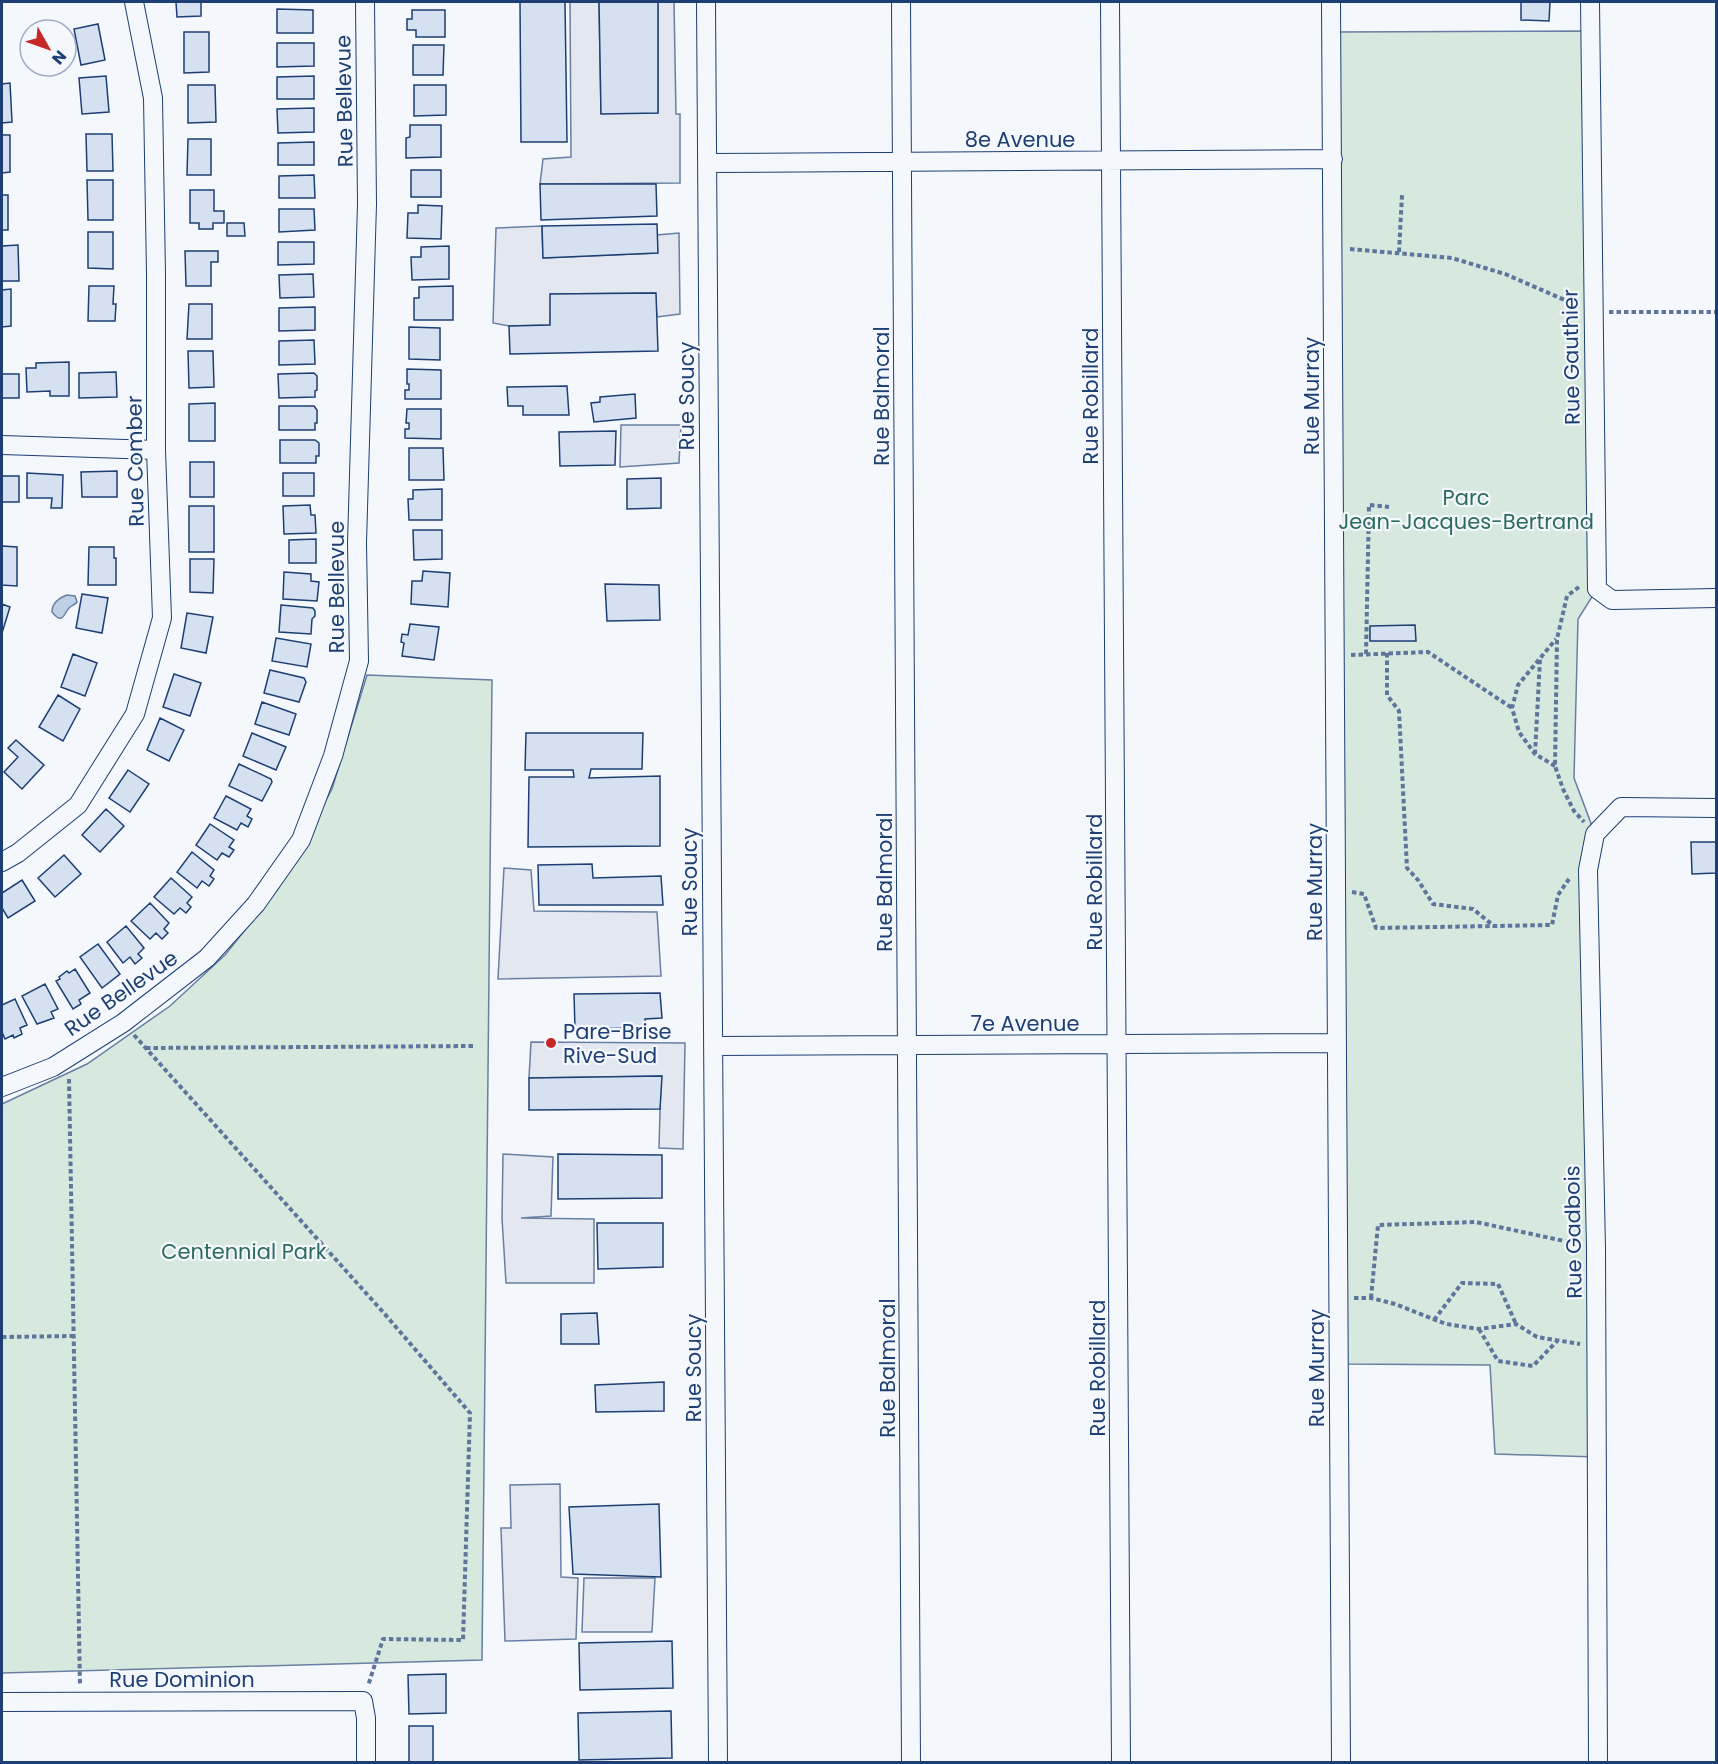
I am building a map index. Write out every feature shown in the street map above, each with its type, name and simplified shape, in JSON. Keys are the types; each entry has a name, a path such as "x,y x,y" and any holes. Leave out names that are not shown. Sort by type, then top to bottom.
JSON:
{"street":[{"name":"Rue Comber","path":"2,862 18,853 78,805 135,714 162,618 156,450 153,98 134,2"},
{"name":"Rue Bellevue","path":"2,1087 53,1067 69,1057 123,1023 207,958 256,904 301,840 333,756 359,661 357,543 367,204 365,2"},
{"name":"Rue Soucy","path":"705,2 718,1762"},
{"name":"Rue Balmoral","path":"901,2 912,1762"},
{"name":"Rue Robillard","path":"1110,2 1121,1762"},
{"name":"Rue Murray","path":"1331,2 1341,1762"},
{"name":"Rue Gauthier","path":"1590,2 1597,589 1612,600 1716,598"},
{"name":"8e Avenue","path":"707,163 1333,159"},
{"path":"2,445 156,450"},
{"path":"1595,834 1621,807 1716,808"},
{"name":"Rue Gadbois","path":"1595,834 1588,870 1596,1248 1598,1762"},
{"name":"7e Avenue","path":"713,1046 1337,1043"},
{"path":"363,1701 366,1718 366,1762"},
{"name":"Rue Dominion","path":"2,1702 363,1701"}],"path":[{"path":"1399,252 1402,195"},
{"path":"1334,249 1399,252 1452,258 1505,274 1593,312 1716,312"},
{"path":"1366,654 1369,505 1389,507"},
{"path":"1595,834 1574,812 1555,766 1557,639 1567,596 1596,572"},
{"path":"1555,766 1535,754 1519,732 1512,708 1518,685 1557,639"},
{"path":"1335,655 1428,652 1512,708"},
{"path":"1387,653 1387,695 1399,711 1407,868 1418,880 1433,904 1473,909 1494,926"},
{"path":"1535,754 1540,659"},
{"path":"1336,889 1364,894 1376,927 1552,926 1558,895 1570,878 1588,870"},
{"path":"123,1023 383,1312 470,1413 463,1640 383,1639 363,1701"},
{"path":"145,1048 475,1046"},
{"path":"69,1057 81,1702"},
{"path":"1371,1298 1378,1225 1476,1222 1596,1248"},
{"path":"1434,1320 1462,1283 1498,1284 1516,1324 1537,1338 1596,1347"},
{"path":"1338,1299 1371,1298 1395,1304 1446,1324 1479,1329 1516,1324"},
{"path":"1479,1329 1498,1361 1533,1366 1557,1341"},
{"path":"2,1337 74,1335"}],"green space":[{"name":"Parc Jean-Jacques-Bertrand","path":"1590,31 1597,589 1578,619 1574,778 1595,834 1597,1457 1495,1454 1490,1365 1343,1364 1332,32"},
{"name":"Centennial Park","path":"367,675 492,680 482,1660 2,1673 2,1104 87,1064 170,1006 225,955 277,890 332,789"}],"shaded area":[{"path":"570,2 599,2 601,113 658,113 658,2 674,2 676,114 680,114 680,183 540,184 543,159 571,157"},
{"path":"542,226 543,258 657,253 657,235 679,233 680,314 657,317 655,293 551,294 550,325 509,326 493,323 496,228"},
{"path":"621,425 681,425 679,463 620,467"},
{"path":"504,868 531,870 534,911 657,912 661,976 498,979"},
{"path":"531,1042 685,1043 683,1149 659,1148 661,1076 529,1078"},
{"path":"503,1154 553,1157 551,1216 521,1218 594,1219 594,1283 506,1283 502,1218"},
{"path":"560,1484 561,1577 578,1578 576,1639 505,1641 501,1528 511,1528 510,1485"},
{"path":"584,1578 655,1578 652,1632 582,1632"}],"water":[{"path":"67,595 75,596 77,602 63,617 59,618 52,612 53,606"}],"building":[{"path":"176,2 201,2 201,16 177,17"},
{"path":"520,2 565,2 567,142 521,142"},
{"path":"599,2 658,2 658,113 601,114"},
{"path":"1521,2 1550,2 1549,21 1521,20"},
{"path":"277,9 313,10 313,33 277,33"},
{"path":"412,10 445,10 445,37 416,37 416,30 407,30 407,19 412,19"},
{"path":"98,24 105,60 81,65 78,28"},
{"path":"184,32 209,32 209,72 184,73"},
{"path":"277,43 314,43 314,66 277,67"},
{"path":"413,45 444,45 443,75 413,75"},
{"path":"106,76 109,112 82,114 79,78"},
{"path":"314,76 314,99 277,99 277,77"},
{"path":"10,83 12,122 2,123 2,84"},
{"path":"188,85 215,85 216,122 188,123"},
{"path":"414,85 446,85 446,115 414,116"},
{"path":"314,108 314,132 278,133 277,109"},
{"path":"410,125 441,125 441,157 406,158 406,138 410,137"},
{"path":"86,134 112,134 113,171 87,171"},
{"path":"2,135 10,135 10,172 2,173"},
{"path":"188,139 211,139 211,175 187,175"},
{"path":"314,142 314,165 278,165 278,143"},
{"path":"411,170 441,170 441,197 411,197"},
{"path":"314,175 315,198 279,198 279,176"},
{"path":"87,180 113,180 113,220 88,220"},
{"path":"540,184 656,184 657,216 541,220"},
{"path":"190,190 214,190 214,211 224,211 224,223 213,223 213,229 199,229 199,223 190,223"},
{"path":"2,195 8,195 8,230 2,230"},
{"path":"418,205 442,206 441,239 407,238 408,213 418,213"},
{"path":"279,209 314,209 315,230 279,232"},
{"path":"227,223 244,223 245,236 227,236"},
{"path":"657,224 658,253 543,258 542,226"},
{"path":"88,232 113,232 113,269 88,268"},
{"path":"278,242 314,242 314,264 278,265"},
{"path":"18,245 19,281 2,281 2,246"},
{"path":"449,246 449,279 412,280 411,257 421,257 421,247"},
{"path":"185,251 218,251 218,262 211,262 211,286 186,286"},
{"path":"313,274 314,297 280,298 279,275"},
{"path":"89,286 114,286 115,321 88,321"},
{"path":"453,286 453,320 414,320 414,298 419,298 419,287"},
{"path":"11,289 11,326 2,327 2,290"},
{"path":"656,293 658,351 510,354 509,326 550,325 550,294"},
{"path":"189,304 212,304 212,339 187,339"},
{"path":"315,307 315,330 279,331 279,308"},
{"path":"409,327 440,328 440,360 409,359"},
{"path":"314,340 315,364 279,365 279,341"},
{"path":"188,351 213,351 214,387 189,388"},
{"path":"69,362 69,396 50,396 50,391 27,392 26,368 36,368 36,363"},
{"path":"407,369 441,370 441,399 405,399 405,390 409,390"},
{"path":"116,372 117,397 79,398 79,373"},
{"path":"314,373 317,376 315,397 279,398 278,374"},
{"path":"2,374 19,374 19,398 2,398"},
{"path":"567,386 569,415 523,415 523,406 508,406 507,387"},
{"path":"635,394 636,418 594,422 591,403 600,402 600,397"},
{"path":"215,403 215,441 189,441 189,404"},
{"path":"279,406 314,406 317,410 315,430 279,430"},
{"path":"407,409 441,409 441,439 405,438 405,429 409,429 409,423 406,423"},
{"path":"616,431 615,465 560,466 559,432"},
{"path":"280,440 315,440 319,443 319,456 316,456 316,463 280,463"},
{"path":"409,448 443,448 444,480 409,480"},
{"path":"190,462 214,462 214,497 190,497"},
{"path":"117,471 117,497 82,497 81,472"},
{"path":"27,473 63,475 62,508 51,508 52,498 27,498"},
{"path":"283,473 314,473 314,496 283,496"},
{"path":"2,476 19,476 19,502 2,502"},
{"path":"661,478 661,508 627,509 627,479"},
{"path":"442,489 442,520 409,520 408,499 413,499 413,490"},
{"path":"310,505 311,515 315,515 316,533 284,534 283,506"},
{"path":"189,506 214,506 214,552 189,552"},
{"path":"413,530 442,530 442,559 414,560"},
{"path":"316,539 316,563 289,563 289,540"},
{"path":"2,546 17,547 17,586 2,585"},
{"path":"89,547 114,547 116,585 88,585"},
{"path":"190,559 214,559 213,593 190,592"},
{"path":"423,571 450,573 448,607 411,604 412,581 422,581"},
{"path":"284,572 311,574 311,581 319,582 317,601 283,599"},
{"path":"605,584 659,585 660,620 607,621"},
{"path":"82,594 108,598 102,633 76,628"},
{"path":"2,604 10,607 2,633"},
{"path":"281,605 313,608 315,616 312,619 311,634 279,632"},
{"path":"187,613 213,617 206,653 181,648"},
{"path":"410,624 439,627 434,660 402,656 404,643 401,642 402,634 408,635"},
{"path":"1415,625 1416,641 1370,641 1370,626"},
{"path":"276,638 311,644 307,667 272,661"},
{"path":"73,654 97,663 85,696 61,687"},
{"path":"270,670 304,678 306,682 299,702 264,693"},
{"path":"174,674 201,683 190,716 163,707"},
{"path":"58,695 80,709 63,741 39,727"},
{"path":"262,702 296,714 289,735 255,724"},
{"path":"160,718 184,730 169,761 147,750"},
{"path":"252,733 286,747 276,770 243,756"},
{"path":"526,733 643,733 642,769 591,769 589,778 660,776 660,846 528,847 529,777 574,777 573,770 525,770"},
{"path":"16,740 44,765 22,789 4,772 18,757 8,748"},
{"path":"239,764 271,779 272,782 262,801 229,786"},
{"path":"128,770 149,784 130,812 109,798"},
{"path":"226,796 251,809 247,816 252,819 248,827 241,823 237,830 214,818"},
{"path":"106,809 124,826 100,852 82,835"},
{"path":"210,824 234,840 229,847 234,850 229,857 222,853 217,860 196,845"},
{"path":"1691,842 1716,842 1716,873 1692,874"},
{"path":"192,852 214,870 210,876 214,879 209,886 202,881 197,888 177,872"},
{"path":"64,855 81,874 55,897 38,878"},
{"path":"592,864 593,878 661,876 663,905 539,905 538,865"},
{"path":"171,878 192,897 187,903 191,907 186,913 180,908 174,914 154,897"},
{"path":"22,880 35,901 8,918 2,908 2,893"},
{"path":"150,903 169,923 164,929 168,933 162,939 156,933 150,939 131,921"},
{"path":"126,926 144,948 138,954 142,958 135,964 130,957 123,963 107,942"},
{"path":"98,944 120,974 102,988 80,957"},
{"path":"75,969 90,993 79,1000 81,1004 73,1009 56,981 67,971 69,973"},
{"path":"45,984 58,1009 51,1012 54,1018 37,1024 22,996"},
{"path":"660,993 662,1018 645,1019 646,1028 575,1029 574,994"},
{"path":"15,999 27,1025 20,1028 22,1034 5,1039 2,1032 2,1005"},
{"path":"662,1076 660,1109 529,1110 529,1078"},
{"path":"558,1154 662,1155 662,1198 558,1199"},
{"path":"597,1223 663,1223 663,1267 598,1269"},
{"path":"597,1313 599,1344 561,1344 561,1314"},
{"path":"664,1382 664,1411 596,1412 595,1385"},
{"path":"659,1504 661,1577 573,1574 569,1507"},
{"path":"672,1641 673,1688 580,1690 579,1643"},
{"path":"446,1674 446,1713 409,1714 408,1675"},
{"path":"671,1711 672,1758 579,1760 578,1713"},
{"path":"409,1726 433,1726 433,1762 409,1762"}],"place":[{"name":"Pare-Brise Rive-Sud","path":"551,1043"}]}
